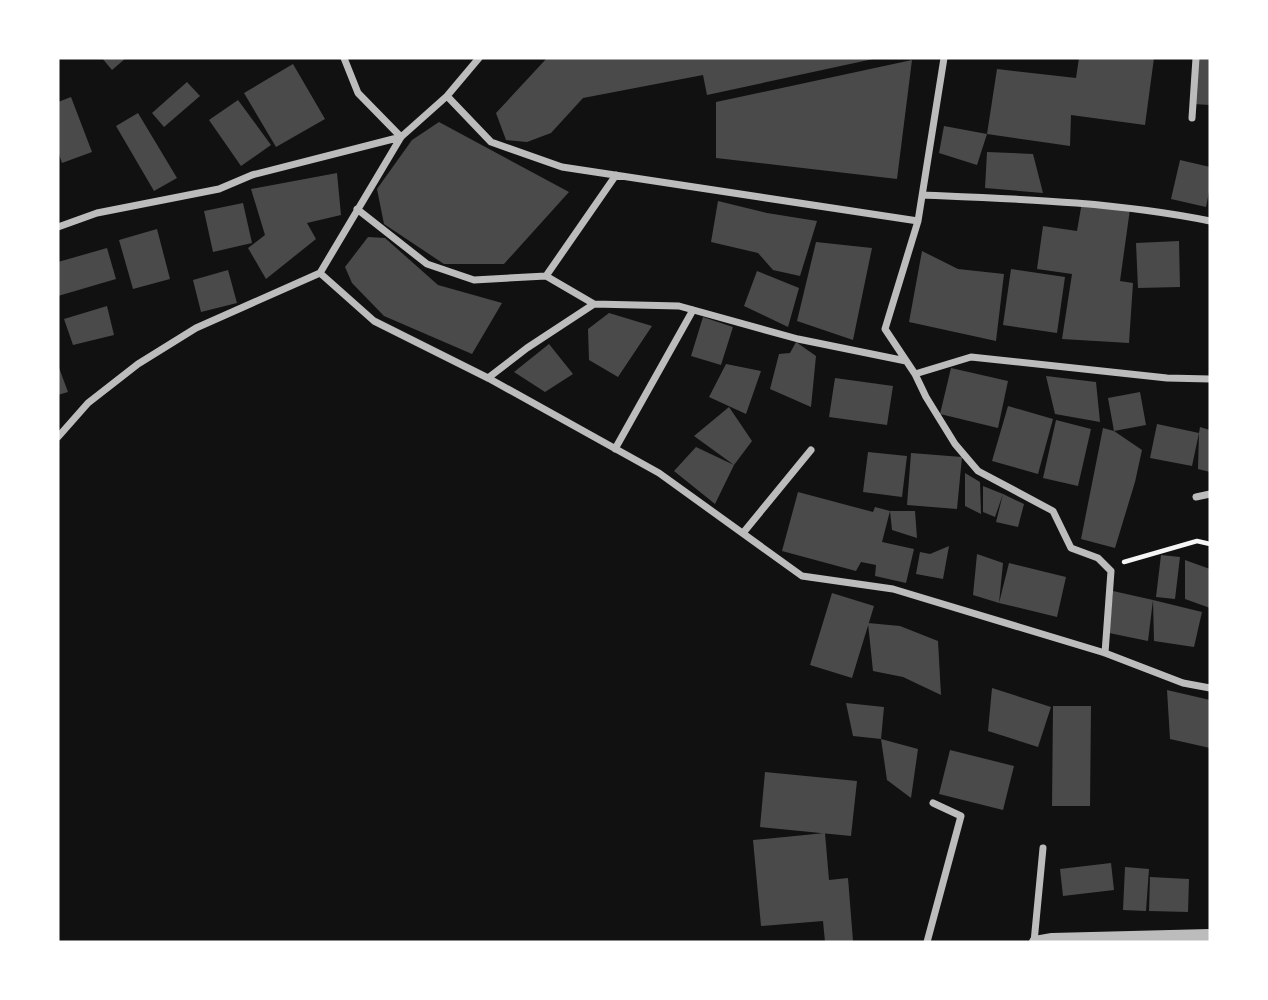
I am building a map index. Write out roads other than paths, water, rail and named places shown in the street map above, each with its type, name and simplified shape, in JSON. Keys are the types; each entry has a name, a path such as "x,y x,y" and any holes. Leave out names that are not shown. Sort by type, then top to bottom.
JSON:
{"street":[{"path":"344,58 358,93 401,137"},
{"path":"58,438 88,403 138,364 196,328 320,273 401,137 447,96 479,58"},
{"path":"944,58 924,195 885,329 915,374 955,444 978,471 1053,511 1071,548 1098,558 1111,571 1105,653"},
{"path":"1192,118 1196,58"},
{"path":"447,96 491,142 562,167 918,221"},
{"path":"58,227 97,213 219,189 252,175 401,137"},
{"path":"546,276 616,175"},
{"path":"924,195 1082,202 1173,213 1210,221"},
{"path":"357,209 426,264 474,280 546,276 594,304 679,306 798,339 906,361"},
{"path":"320,273 374,321 488,378 659,473 802,576 893,589 1105,653 1183,682 1210,688"},
{"path":"488,378 527,348 594,304"},
{"path":"615,449 693,310"},
{"path":"915,374 971,357 1167,378 1210,379"},
{"path":"743,533 811,450"},
{"path":"1196,497 1210,494"},
{"path":"927,942 961,816 933,803"},
{"path":"1043,848 1035,942 1210,935"}]}
